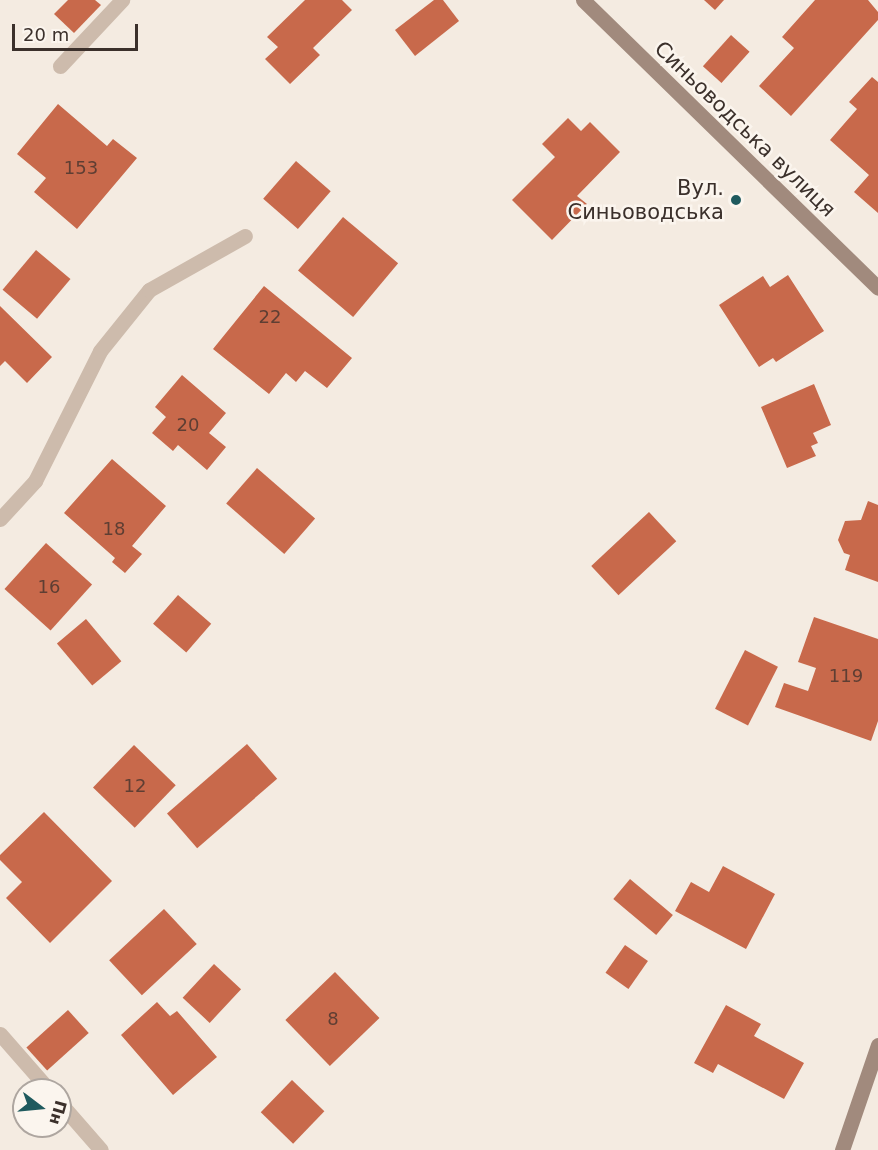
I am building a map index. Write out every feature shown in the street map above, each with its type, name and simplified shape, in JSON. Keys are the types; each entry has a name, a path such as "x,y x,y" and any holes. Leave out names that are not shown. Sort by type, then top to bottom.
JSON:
{"street":[{"path":"60,66 122,0"},
{"name":"Синьоводська вулиця","path":"584,0 878,288"},
{"path":"0,519 35,481 100,351 149,290 245,236"},
{"path":"0,1034 38,1078"},
{"path":"842,1150 878,1045"},
{"path":"72,1117 101,1150"}],"building":[{"path":"68,0 95,0 101,5 74,33 54,14"},
{"path":"305,0 342,0 352,10 313,48 320,55 290,84 265,59 278,47 267,37"},
{"path":"434,0 443,0 459,21 415,56 395,30"},
{"path":"704,0 724,0 715,10"},
{"path":"815,0 868,0 878,12 878,20 791,116 759,86 794,48 782,37"},
{"path":"731,35 750,52 721,83 703,66"},
{"path":"872,77 878,82 878,213 854,192 869,175 830,140 857,109 849,102"},
{"path":"58,104 107,146 113,139 137,158 77,229 34,192 46,178 17,154"},
{"path":"568,118 581,131 590,122 620,152 577,196 587,204 552,240 512,200 555,157 542,144"},
{"path":"296,161 331,191 298,229 263,199"},
{"path":"343,217 398,263 353,317 298,271"},
{"path":"36,250 70,279 37,319 3,290"},
{"path":"788,275 824,331 776,362 773,358 759,367 719,305 763,276 770,287"},
{"path":"264,286 352,358 327,388 305,371 296,382 286,373 269,394 213,349"},
{"path":"0,306 52,357 27,383 5,361 0,366"},
{"path":"182,375 226,413 209,433 226,447 207,470 178,445 173,451 152,433 166,417 155,407"},
{"path":"814,384 831,425 813,433 818,443 811,446 816,456 787,468 761,407"},
{"path":"112,459 166,506 132,546 142,554 125,573 112,562 115,558 64,513"},
{"path":"257,468 315,519 284,554 226,503"},
{"path":"868,501 878,505 878,582 845,570 850,555 844,553 838,540 845,521 861,520"},
{"path":"649,512 676,541 619,595 591,566"},
{"path":"46,543 92,584 51,631 5,589"},
{"path":"178,595 211,624 186,653 153,624"},
{"path":"814,617 878,639 878,721 871,741 775,707 784,683 808,691 816,668 798,662"},
{"path":"86,619 121,661 92,686 57,643"},
{"path":"745,650 778,667 748,726 715,709"},
{"path":"247,744 277,779 197,848 167,814"},
{"path":"134,745 176,785 135,828 93,787"},
{"path":"44,812 112,881 50,943 6,898 22,882 0,860 0,855"},
{"path":"723,866 775,894 746,949 675,911 691,882 709,892"},
{"path":"630,879 673,915 656,935 613,899"},
{"path":"164,909 197,944 142,995 109,960"},
{"path":"625,945 648,961 628,989 605,973"},
{"path":"214,964 241,989 210,1023 183,998"},
{"path":"335,972 379,1018 330,1066 285,1020"},
{"path":"157,1002 170,1016 177,1011 217,1057 173,1095 121,1035"},
{"path":"726,1005 761,1024 754,1036 804,1063 784,1099 718,1064 713,1073 694,1063"},
{"path":"68,1010 89,1033 47,1071 26,1047"},
{"path":"292,1080 324,1111 293,1144 261,1112"}],"place":[{"name":"Вул. Синьоводська","path":"736,200"}]}
